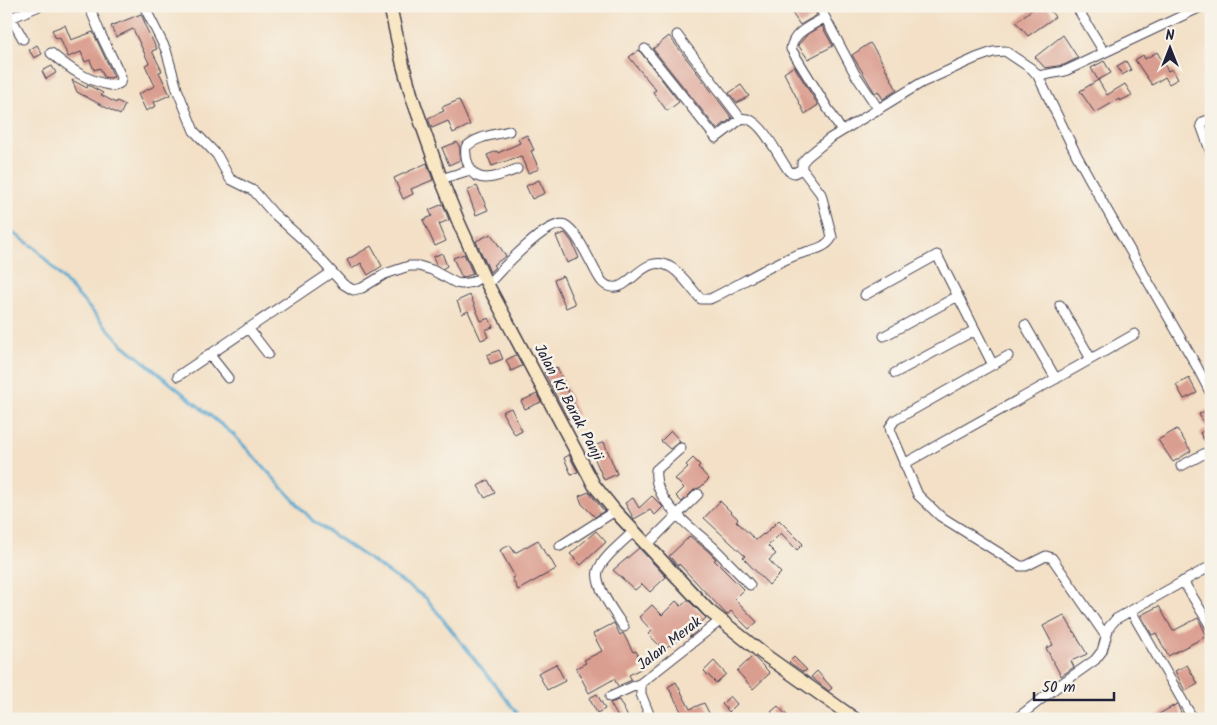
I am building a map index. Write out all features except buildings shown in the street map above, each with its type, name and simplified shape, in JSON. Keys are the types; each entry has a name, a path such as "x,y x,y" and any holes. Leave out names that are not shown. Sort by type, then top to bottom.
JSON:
{"street":[{"path":"23,39 8,16 39,6"},
{"path":"51,53 71,70 93,80 114,86 120,83 119,72 89,6"},
{"path":"144,6 166,50 177,89 194,131 217,155 230,179 254,191 343,284 353,290 362,288 385,274 409,266 419,266 432,270 456,283 462,284 486,280 526,246 561,224 566,225 575,236 605,285 616,288 643,269 664,264 673,269 701,299 710,300 781,262 820,248 830,241 832,237 821,194 802,169 802,163 806,157 841,130 879,110 921,83 976,58 998,50 1005,51 1032,69 1038,76 1104,205 1211,394"},
{"name":"Jalan Ki Barak Panji","path":"390,6 403,65 442,179 486,280 590,478 615,511 691,593 721,620 762,652 855,719"},
{"path":"819,6 855,74 879,110"},
{"path":"1076,6 1104,52"},
{"path":"1038,76 1065,70 1203,6"},
{"path":"824,18 795,36 792,41 792,49 841,130"},
{"path":"677,35 741,119"},
{"path":"645,49 716,138 741,119 752,119 789,170 794,173 802,169"},
{"path":"1211,119 1203,122 1201,125 1211,153"},
{"path":"509,131 470,142 466,147 465,153 470,170 474,175 482,178 491,178 517,169"},
{"path":"442,179 470,170"},
{"path":"865,295 937,256 993,365"},
{"path":"178,376 332,272"},
{"path":"884,336 958,296"},
{"path":"1060,305 1091,359"},
{"path":"1026,325 1056,379"},
{"path":"248,328 268,354"},
{"path":"895,373 975,330"},
{"path":"904,464 1135,334"},
{"path":"209,354 228,378"},
{"path":"1008,356 892,422 891,432 918,495 936,514 1020,566 1026,566 1046,556 1052,558 1106,635"},
{"path":"681,448 656,470 655,476 660,491 677,514 750,585"},
{"path":"1181,466 1211,450"},
{"path":"647,544 698,494"},
{"path":"560,546 615,511"},
{"path":"624,627 604,596 598,580 598,572 602,563 634,531"},
{"path":"1016,719 1095,660 1102,652 1109,627 1116,619 1211,566"},
{"path":"1183,581 1211,627"},
{"path":"1132,611 1193,719"},
{"name":"Jalan Merak","path":"651,719 641,694 641,683 721,620"},
{"path":"610,697 641,683"}],"waterway":[{"path":"6,228 35,248 122,344 234,435 313,521 426,598 522,719"}]}
